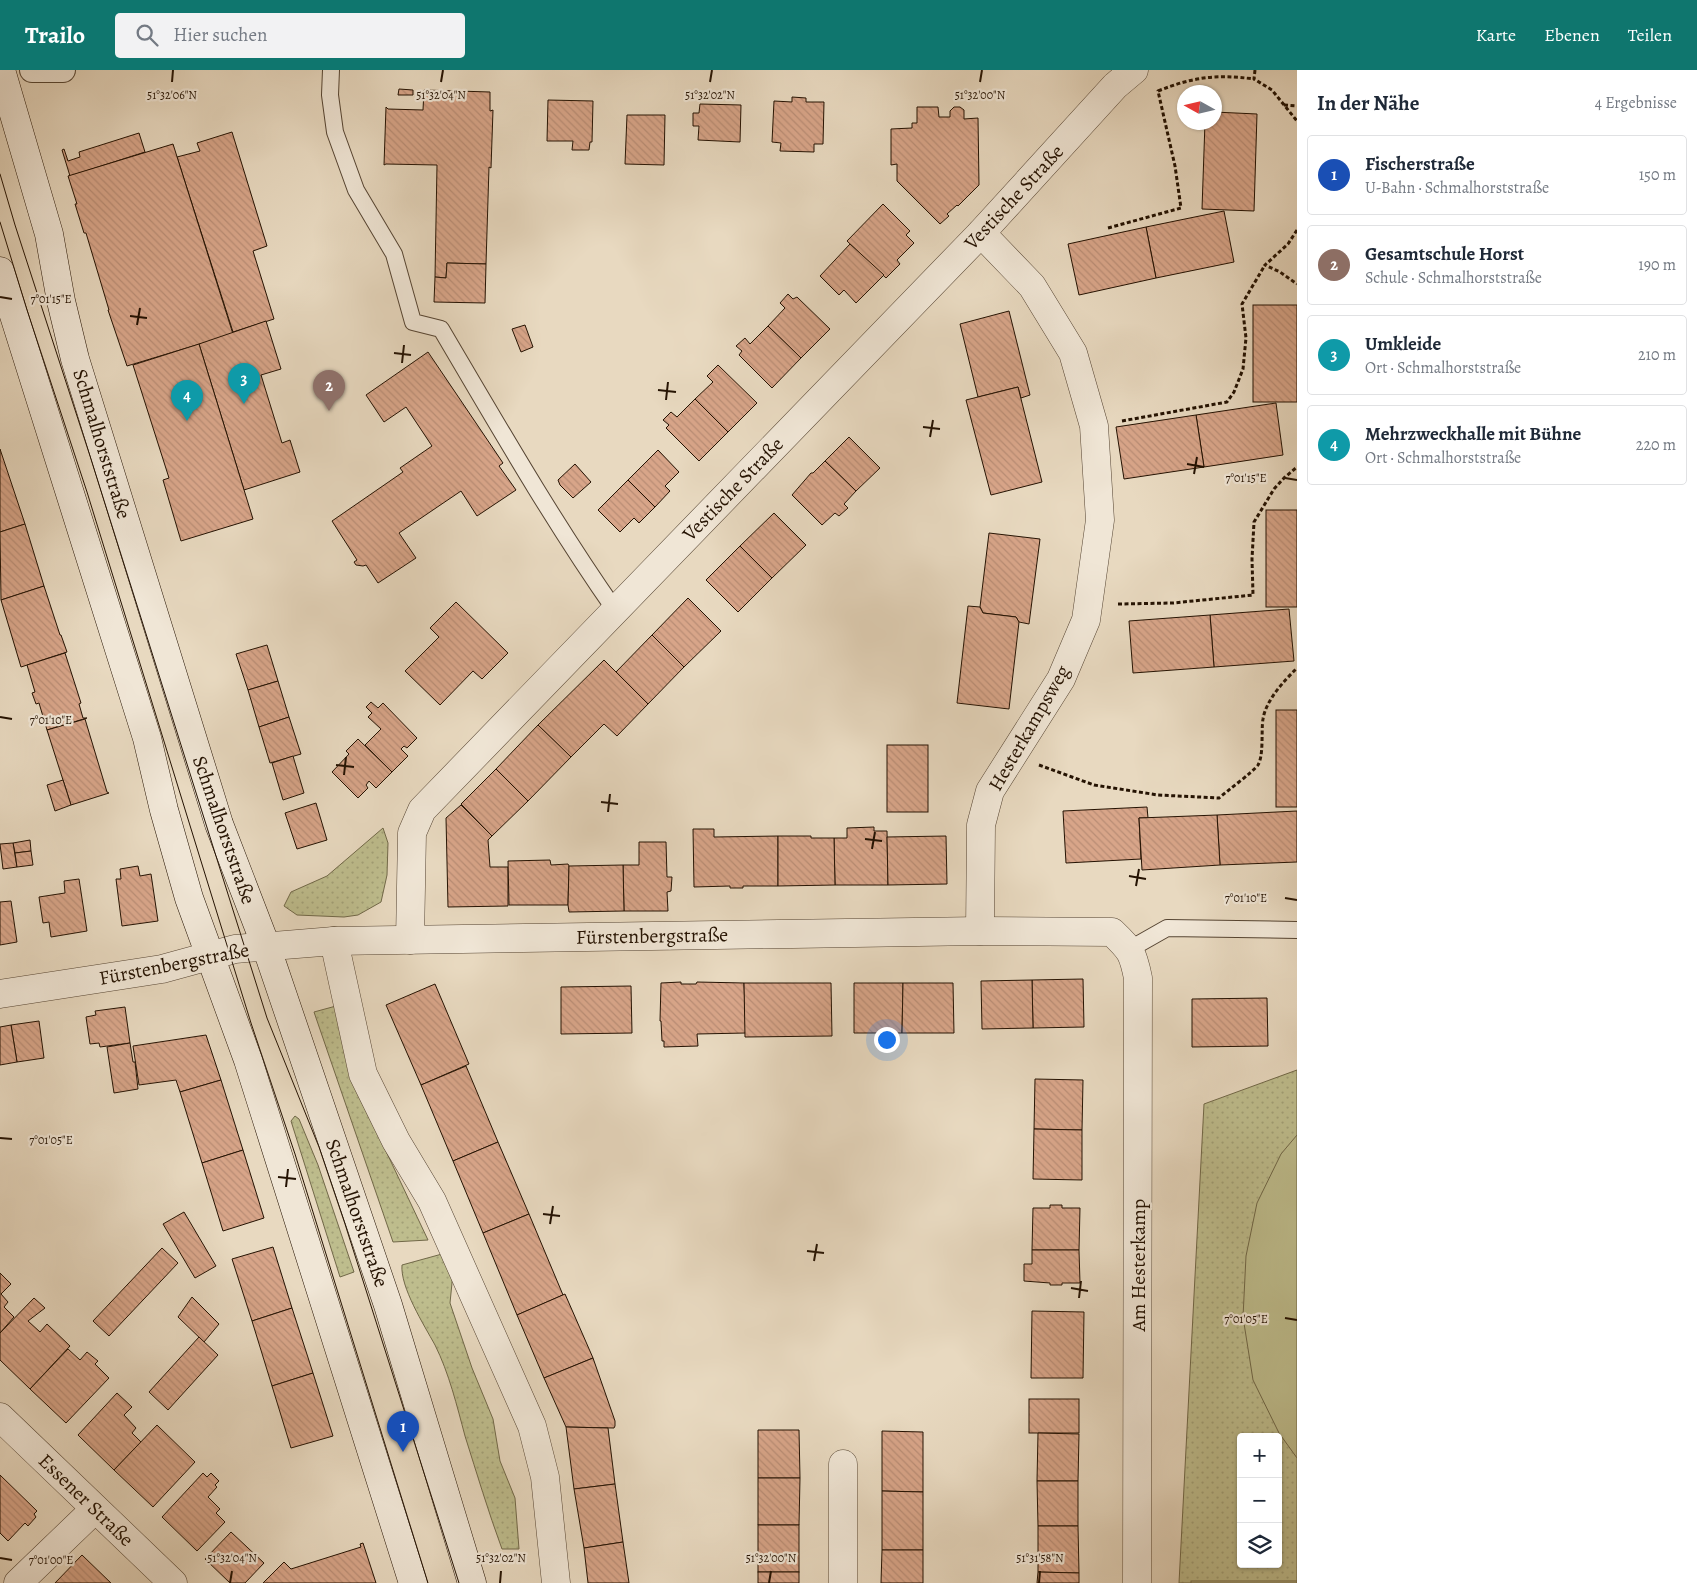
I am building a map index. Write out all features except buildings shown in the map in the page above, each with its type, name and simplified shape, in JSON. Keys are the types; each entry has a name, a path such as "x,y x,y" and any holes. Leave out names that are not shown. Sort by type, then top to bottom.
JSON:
{"street":[{"name":"Schmalhorststraße","path":"1,70 49,234 61,301 76,358 219,824 266,946 388,1305 472,1583"},
{"path":"32,70 63,70"},
{"name":"Vestische Straße","path":"410,940 412,833 422,810 981,234 1114,86 1134,70"},
{"name":"Hesterkampsweg","path":"980,931 981,825 990,791 1061,679 1086,620 1100,520 1094,426 1072,353 1032,286 981,234"},
{"path":"0,272 147,738 164,810 189,898 248,1060 414,1583"},
{"name":"Fürstenbergstraße","path":"0,994 162,969 235,948 334,941 980,931 1112,932 1130,949"},
{"path":"334,941 363,1074 396,1141 432,1201 532,1426 545,1477 556,1583"},
{"name":"Am Hesterkamp","path":"1130,949 1138,978 1137,1583"},
{"name":"Essener Straße","path":"0,1417 173,1583"},
{"path":"843,1464 843,1583"},
{"path":"18,1583 95,1509"}],"lane":[{"path":"331,70 330,96 335,132 356,190 394,254 413,322 440,329 530,480 584,566 615,610"},
{"path":"1130,949 1167,928 1297,930"}],"path":[{"path":"1254,79 1255,70"},
{"path":"1108,228 1181,208 1175,166 1158,91 1178,83 1206,77 1229,76 1254,79 1272,90 1297,121"},
{"path":"1284,105 1297,106"},
{"path":"1094,426 1227,402 1234,392 1244,369 1246,338 1242,304 1265,265 1288,244 1297,230"},
{"path":"1265,265 1280,272 1297,284"},
{"path":"1089,597 1119,604 1173,603 1253,595 1254,522 1274,490 1297,467"},
{"path":"1035,764 1094,786 1158,795 1219,798 1258,765 1263,737 1263,719 1269,703 1287,678 1297,668"}],"shaded area":[{"path":"383,828 388,843 387,875 381,902 358,915 344,917 297,915 284,906 291,892 327,876"},
{"path":"336,1006 357,1090 428,1240 393,1242 314,1012"},
{"path":"1297,1070 1297,1583 1179,1583 1204,1104"},
{"path":"295,1116 299,1119 318,1165 354,1272 340,1277 291,1121"},
{"path":"1297,1135 1297,1458 1282,1437 1282,1433 1279,1433 1253,1380 1243,1317 1246,1256 1257,1203 1281,1154"},
{"path":"442,1254 453,1273 450,1303 472,1368 493,1419 500,1461 515,1498 519,1549 502,1549 444,1367 435,1345 409,1295 402,1274 402,1265"},
{"path":"1191,1581 1297,1581 1297,1583 1191,1583"}],"tram line":[{"path":"0,174 267,1018 319,1147 459,1583"},
{"path":"0,222 87,492 251,1023 295,1154 428,1583"}],"place":[{"name":"Umkleide","path":"244,404"},
{"name":"Gesamtschule Horst","path":"329,411"},
{"name":"Mehrzweckhalle mit Bühne","path":"187,421"},
{"name":"Fischerstraße","path":"403,1452"}]}
